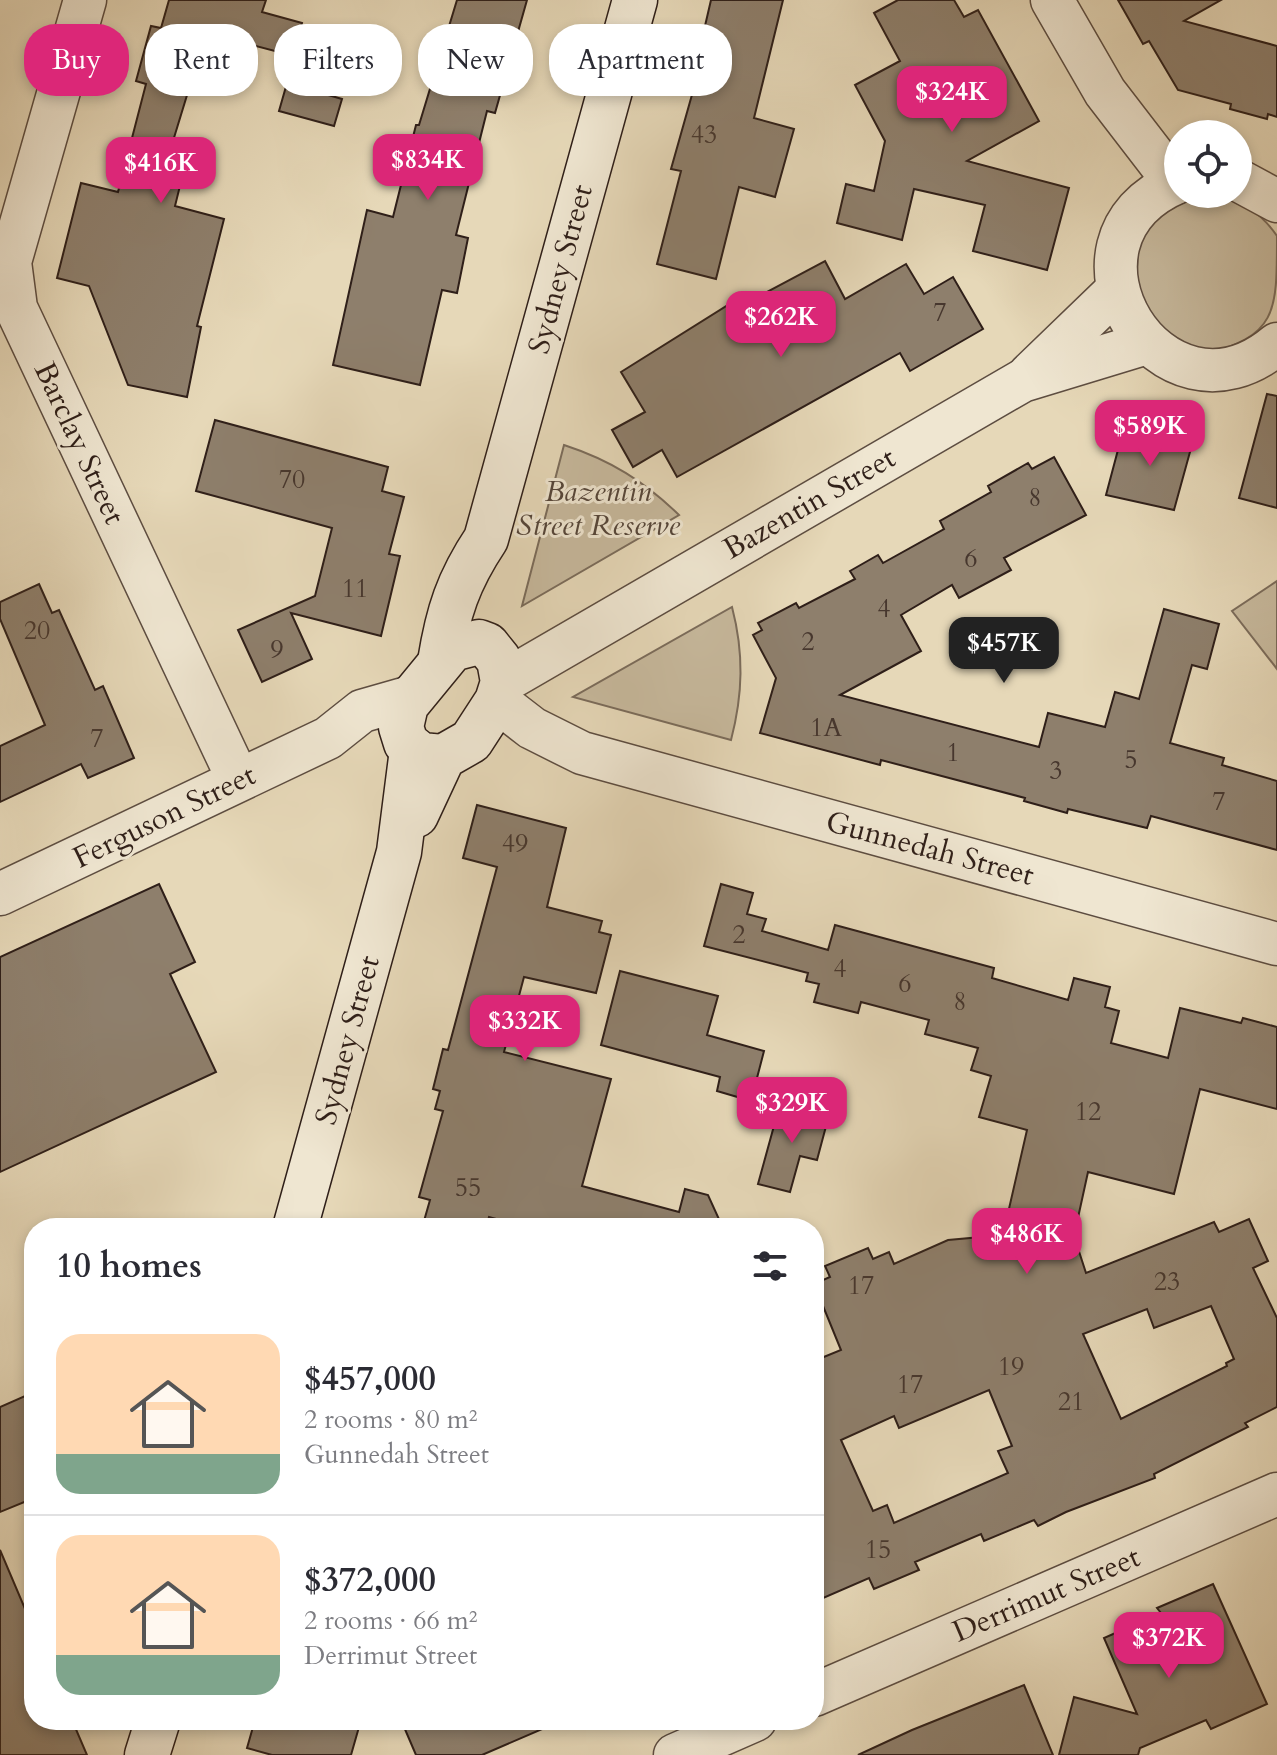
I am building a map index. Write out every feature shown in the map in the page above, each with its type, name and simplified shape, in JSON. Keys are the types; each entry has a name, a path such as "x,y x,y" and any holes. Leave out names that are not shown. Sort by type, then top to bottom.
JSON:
{"street":[{"name":"Barclay Street","path":"85,0 10,262 16,308 238,779"},
{"name":"Sydney Street","path":"440,662 448,614 462,575 486,539 635,0"},
{"path":"1052,0 1105,92 1164,166"},
{"path":"1105,92 1140,207"},
{"path":"1252,188 1277,201"},
{"path":"1164,191 1140,207 1121,237 1117,254 1117,290 1127,319 1147,343 1178,363 1214,370 1250,361 1277,344"},
{"name":"Bazentin Street","path":"1022,381 1117,290"},
{"name":"Bazentin Street","path":"493,669 596,626 1022,381 1147,343"},
{"name":"Sydney Street","path":"298,1218 399,852 433,747 493,669 486,539"},
{"path":"411,697 440,662 459,646 493,669"},
{"name":"Gunnedah Street","path":"493,669 532,728 582,753 1277,944"},
{"name":"Ferguson Street","path":"0,894 160,821 238,779 328,738 362,711 411,697"},
{"name":"Sydney Street","path":"411,697 403,715 433,747"},
{"name":"Ferguson Street","path":"328,738 366,736 433,747"},
{"name":"Gunnedah Street","path":"433,747 509,743 545,753 582,753"},
{"name":"Derrimut Street","path":"824,1691 1277,1494"},
{"path":"147,1755 156,1730"},
{"path":"157,1755 158,1730"},
{"path":"675,1755 732,1730"}],"green space":[{"path":"1173,208 1248,208 1264,220 1277,236 1276,285 1268,318 1259,330 1245,339 1202,355 1135,311 1139,231"},
{"name":"Bazentin Street Reserve","path":"564,445 626,473 679,515 522,606"},
{"path":"1277,581 1277,669 1232,611"},
{"name":"Bazentin Street Reserve","path":"732,607 739,641 740,674 731,740 573,697"}],"building":[{"path":"169,0 266,0 262,12 302,23 274,24 274,51 258,47 258,24 162,24"},
{"path":"457,0 527,0 520,24 450,24"},
{"path":"711,0 783,0 754,118 794,129 775,197 739,187 716,279 657,264 681,171 671,169 692,96 732,96 732,24 705,24"},
{"path":"898,0 954,0 964,17 978,10 1039,121 967,161 1069,188 1047,270 973,251 985,205 914,189 902,240 837,223 846,184 874,191 885,141 855,85 900,61 874,13"},
{"path":"1118,0 1221,0 1184,21 1277,46 1277,117 1268,114 1267,119 1230,109 1231,104 1178,90 1149,41 1143,44"},
{"path":"145,48 145,84 136,81"},
{"path":"145,88 145,96 187,96 173,141 190,145 175,206 224,219 197,326 201,327 187,397 128,385 89,286 57,278 81,183 118,192"},
{"path":"283,96 332,96 342,99 334,126 279,111"},
{"path":"428,96 500,96 495,113 487,111 456,235 468,238 457,293 442,290 420,385 333,365 367,210 393,217 416,125 419,125"},
{"path":"825,261 845,299 906,264 924,294 953,277 983,329 910,371 900,353 677,477 662,450 633,467 612,430 645,412 621,372 744,295 748,302"},
{"path":"1267,394 1277,396 1277,508 1239,498"},
{"path":"215,420 388,467 382,491 404,497 389,554 400,556 381,636 291,613 312,659 262,682 238,630 315,596 332,528 196,491"},
{"path":"1146,428 1193,441 1174,510 1106,495 1123,431 1144,436"},
{"path":"1054,457 1086,515 1004,558 1011,570 959,598 952,585 901,615 921,651 840,695 1039,747 1048,713 1105,727 1115,692 1139,699 1164,609 1219,624 1207,669 1192,665 1170,743 1224,758 1222,765 1277,781 1277,850 1151,816 1147,828 1068,809 1067,813 1024,801 1025,798 881,760 880,765 760,733 776,678 753,635 762,630 758,623 796,603 799,608 855,579 850,571 878,555 883,563 944,529 940,521 991,492 988,486 1028,463 1032,469"},
{"path":"39,584 52,613 59,610 95,690 103,686 134,758 88,778 81,764 0,802 0,746 45,725 0,619 0,602"},
{"path":"477,805 566,828 547,907 602,921 599,932 611,935 596,993 524,977 504,1052 611,1079 582,1186 679,1212 685,1189 708,1195 718,1218 425,1218 430,1200 419,1197 443,1111 435,1109 440,1091 433,1089 443,1049 448,1050 497,867 463,858"},
{"path":"159,884 195,962 170,974 216,1072 0,1172 0,957"},
{"path":"721,884 753,893 747,914 766,919 762,931 828,950 835,925 994,968 992,978 1068,1000 1074,978 1110,987 1105,1007 1119,1011 1111,1043 1168,1058 1180,1008 1241,1023 1243,1018 1277,1027 1277,1109 1200,1089 1174,1194 1088,1172 1074,1236 1086,1273 1214,1222 1219,1232 1249,1219 1268,1261 1253,1268 1277,1318 1277,1407 1245,1423 1248,1427 1154,1474 1155,1478 1038,1526 1034,1520 984,1541 981,1534 915,1562 919,1570 874,1589 869,1578 824,1598 824,1357 841,1350 824,1308 824,1280 830,1277 825,1266 868,1248 873,1259 889,1252 894,1264 948,1240 1003,1235 1027,1130 979,1117 991,1076 971,1070 978,1048 925,1034 929,1020 861,1002 858,1013 814,1002 819,984 806,981 808,973 704,946","holes":["1211,1306 1234,1359 1226,1363 1227,1366 1121,1419 1083,1334 1147,1309 1154,1328","989,1390 1012,1446 998,1451 1008,1473 894,1523 887,1505 873,1511 841,1440 894,1416 899,1428"]},
{"path":"620,971 718,996 707,1035 764,1051 751,1101 717,1091 720,1077 601,1045"},
{"path":"780,1104 829,1115 817,1160 800,1156 790,1192 758,1184"},
{"path":"24,1396 24,1502 0,1512 0,1407"},
{"path":"0,1550 24,1606 24,1730 76,1730 87,1755 0,1755"},
{"path":"1213,1584 1267,1704 1211,1729 1206,1720 1140,1748 1138,1755 1059,1755 1074,1697 1137,1714 1104,1638 1161,1613 1157,1608"},
{"path":"1024,1685 1053,1755 858,1755 912,1730"},
{"path":"252,1730 358,1730 351,1755 272,1755 247,1748"},
{"path":"405,1730 540,1730 482,1755 416,1755"}]}
